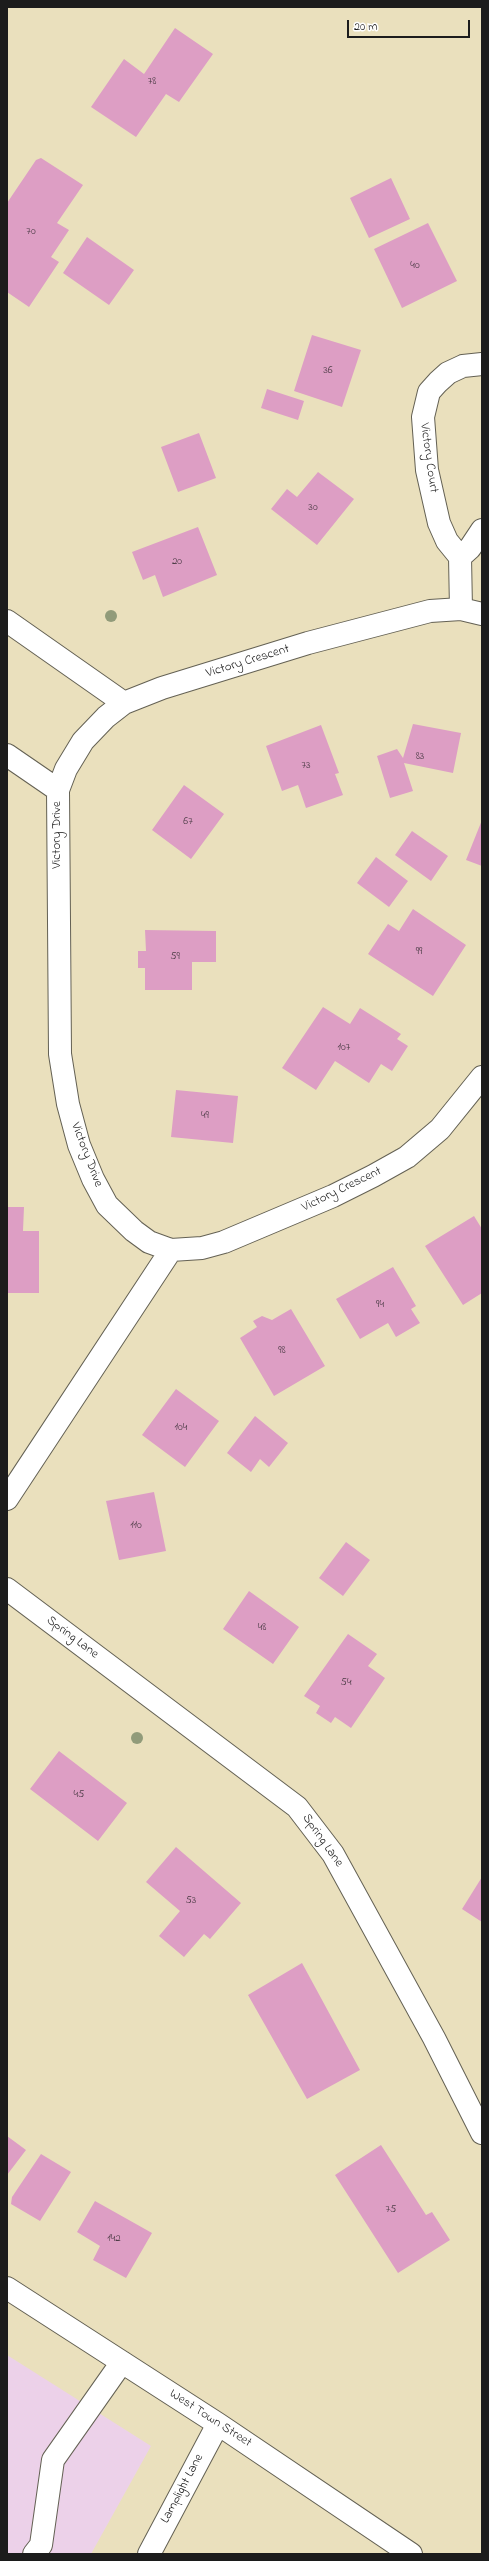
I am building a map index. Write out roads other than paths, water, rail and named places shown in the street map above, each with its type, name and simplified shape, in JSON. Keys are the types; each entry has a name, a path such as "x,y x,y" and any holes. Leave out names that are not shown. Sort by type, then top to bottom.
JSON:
{"street":[{"name":"Victory Court","path":"460,557 447,541 439,523 427,470 422,417 430,392 438,382 463,366 482,364"},
{"path":"461,609 460,557 470,548 482,530"},
{"name":"Victory Crescent","path":"58,790 66,769 83,741 106,717 124,703 162,688 308,643 430,610 461,609 482,614"},
{"path":"7,621 124,703"},
{"name":"Victory Drive","path":"7,755 58,790 60,1054 68,1104 79,1145 93,1179 107,1205 134,1232 149,1242 171,1250"},
{"name":"Victory Crescent","path":"171,1250 202,1248 224,1242 333,1196 373,1176 407,1157 440,1129 482,1077"},
{"path":"7,1499 171,1250"},
{"name":"Spring Lane","path":"7,1589 302,1813 333,1854 434,2038 482,2133"},
{"name":"West Town Street","path":"7,2288 218,2424 411,2554"},
{"path":"34,2554 40,2545 53,2460 122,2362"},
{"name":"Lamplight Lane","path":"149,2554 218,2424"}]}
